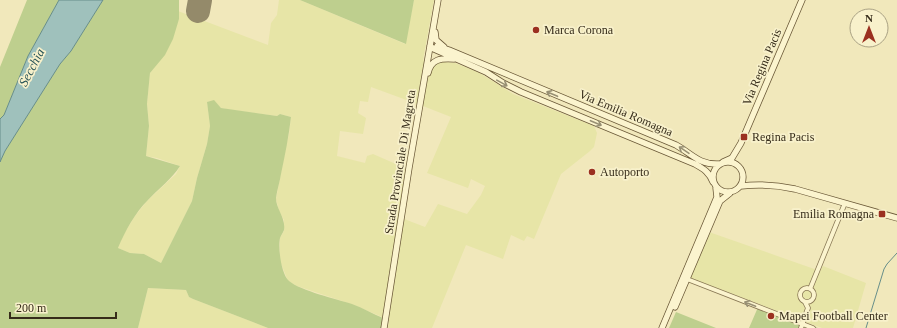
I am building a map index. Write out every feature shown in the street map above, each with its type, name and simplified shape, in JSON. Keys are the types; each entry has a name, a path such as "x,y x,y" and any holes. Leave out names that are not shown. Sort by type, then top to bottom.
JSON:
{"street":[{"name":"Via Regina Pacis","path":"740,167 738,157 742,143 802,0"},
{"name":"Strada Provinciale Di Magreta","path":"384,328 421,96 438,3"},
{"path":"438,3 439,9 435,38 437,42 449,50"},
{"name":"Via Emilia Romagna","path":"430,46 449,50 676,145 703,163 712,164 732,162 740,167"},
{"name":"Via Emilia Romagna","path":"430,46 486,72 521,92 695,164 706,170 716,188"},
{"path":"421,96 425,90 429,70 435,61 446,58 458,60"},
{"path":"521,92 519,86 523,81"},
{"name":"Via Regina Pacis","path":"721,163 732,158 742,143"},
{"path":"713,182 713,172 721,163"},
{"path":"740,167 744,176 756,185"},
{"path":"741,186 744,176"},
{"path":"662,328 716,197 716,188 723,192 730,192 741,186 756,185 795,188 897,218"},
{"path":"666,328 720,201 730,192"},
{"path":"810,290 845,203"},
{"path":"687,279 802,326 813,328"},
{"path":"802,326 808,308 805,302 801,299 801,293 806,289 810,290"},
{"path":"805,302 809,302 813,299 813,292 810,290"}],"shaded area":[{"path":"279,0 300,0 405,44 414,0 434,0 423,60 455,63 478,72 513,94 594,126 597,133 594,147 561,174 534,239 527,236 524,241 511,235 503,259 466,245 432,328 388,328 389,320 354,305 297,286 288,281 280,261 280,238 284,231 284,220 279,211 276,199 291,117 280,114 277,116 231,110 221,108 214,101 207,102 210,126 207,144 192,201 161,263 144,254 130,253 118,248 122,237 135,216 147,201 176,174 180,166 146,156 149,126 147,104 150,73 157,64 179,19 178,11 268,45 271,23 277,15","holes":["371,87 451,117 427,173 468,188 471,179 485,186 481,195 467,214 438,204 425,227 399,217 405,168 373,154 367,156 365,163 337,156 340,131 363,134 366,118 358,113 360,101 368,102"]},
{"path":"709,232 820,271 823,266 866,283 853,328 822,328 690,278"},
{"path":"148,288 186,290 189,297 193,299 268,328 138,328"}],"green space":[{"path":"27,0 59,0 28,56 4,115 0,119 0,67"},
{"path":"103,0 179,0 179,19 173,39 165,55 150,73 147,104 149,126 146,156 180,166 143,205 127,229 118,248 130,253 144,254 161,263 192,201 207,144 210,126 207,102 214,100 221,108 277,116 280,114 291,117 276,198 276,202 284,221 284,230 280,238 279,248 286,278 302,288 352,304 383,318 381,328 268,328 193,299 189,297 186,290 148,288 138,328 0,328 0,162 5,151 60,64 71,51"},
{"path":"300,0 414,0 406,44"},
{"name":"Mapei Football Center","path":"759,305 818,328 749,328"},
{"path":"676,312 716,328 669,328"}],"water":[{"name":"Secchia","path":"59,0 103,0 71,51 60,64 5,151 0,162 0,119 4,115 28,56"}],"waterway":[{"path":"866,328 884,269 897,253"}],"runway":[{"path":"198,11 200,0"}],"place":[{"name":"Marca Corona","path":"536,30"},
{"name":"Regina Pacis","path":"744,137"},
{"name":"Autoporto","path":"592,172"},
{"name":"Emilia Romagna","path":"882,214"},
{"name":"Mapei Football Center","path":"771,316"}]}
